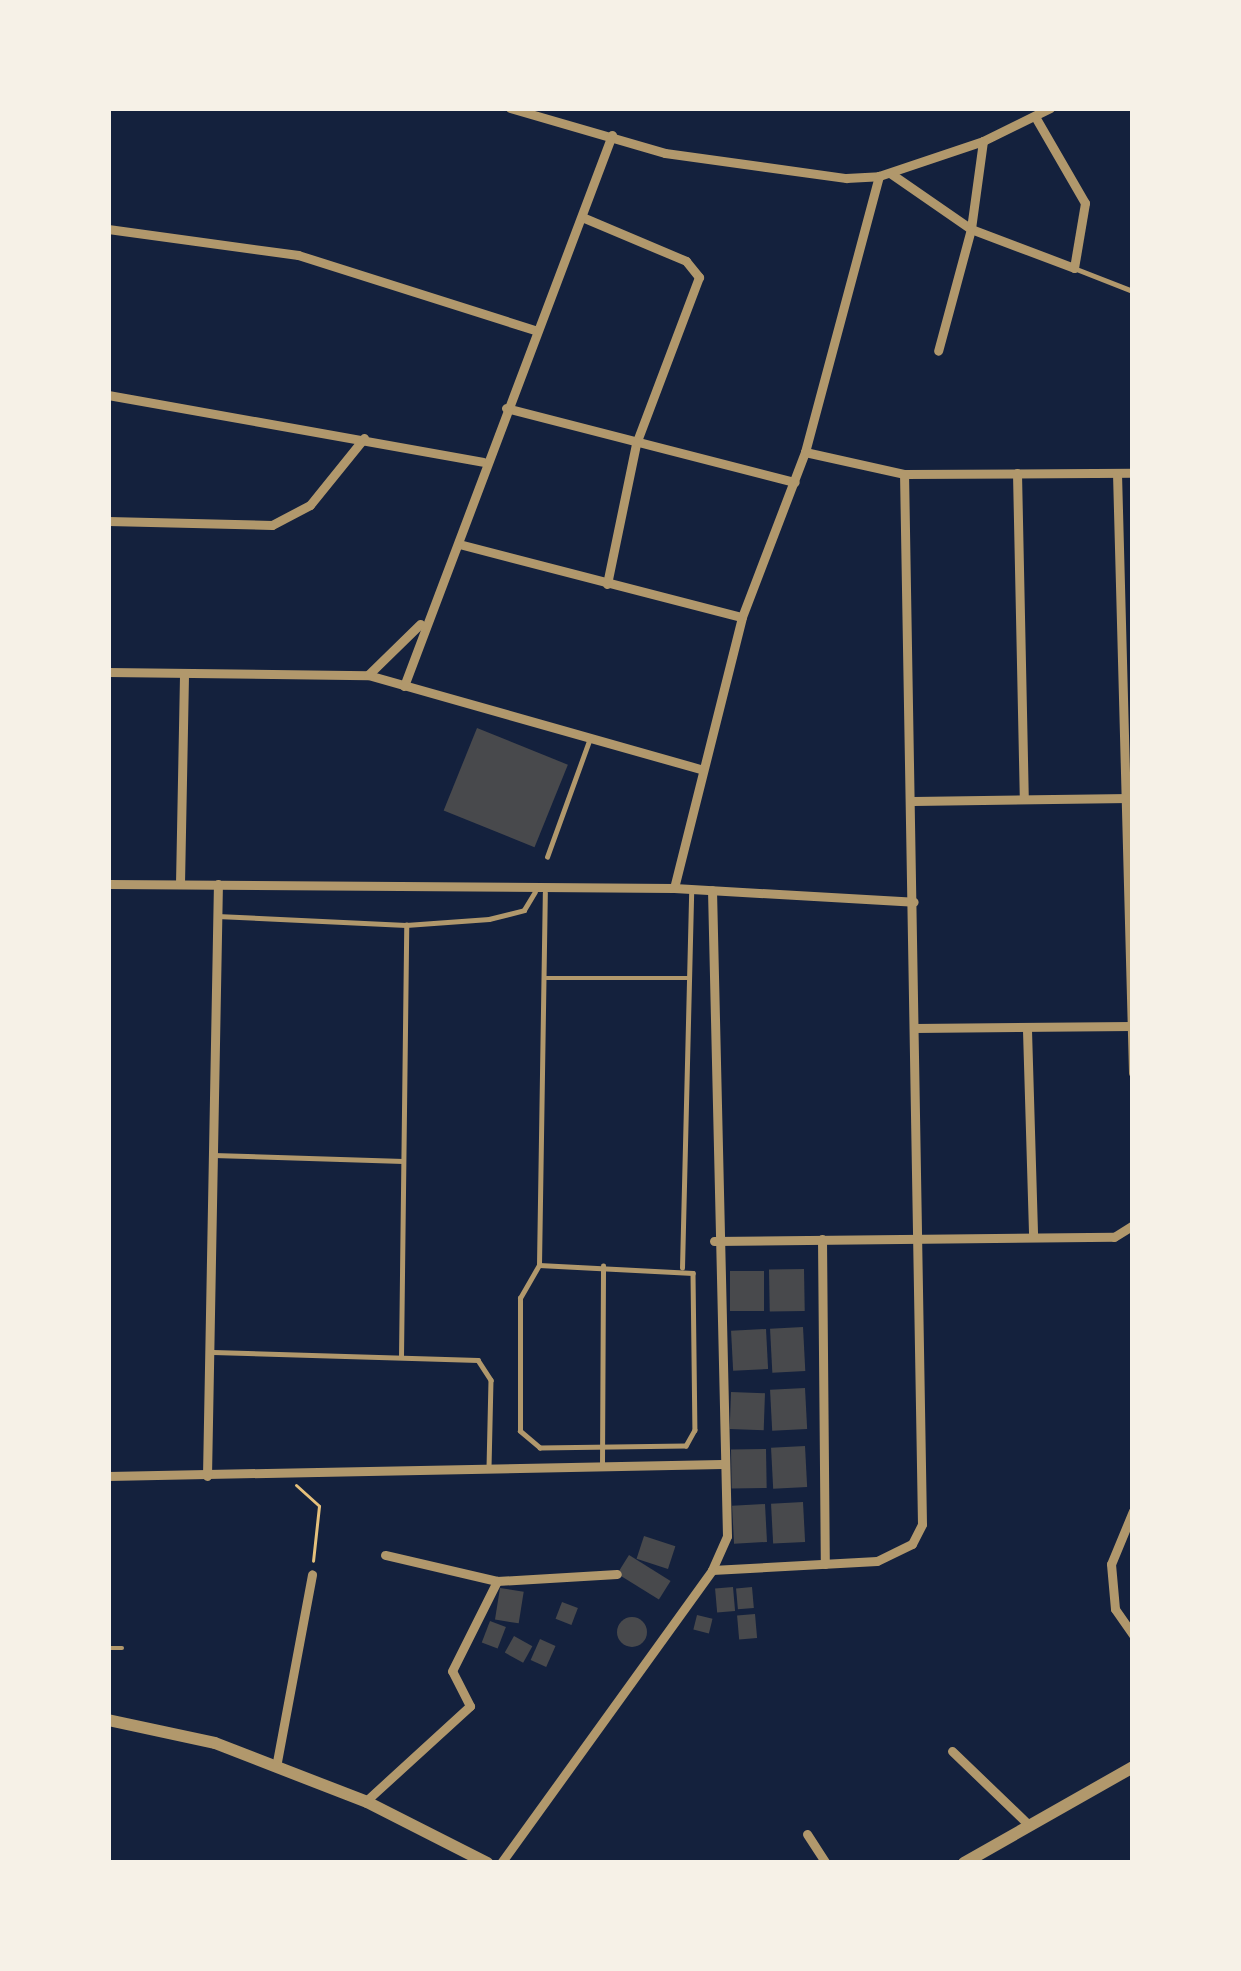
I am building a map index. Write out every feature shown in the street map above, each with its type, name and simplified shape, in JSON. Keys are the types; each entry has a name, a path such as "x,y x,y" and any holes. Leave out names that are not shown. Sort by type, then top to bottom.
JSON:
{"street":[{"path":"510,108 664,153 884,174 983,141 1050,108"},
{"path":"884,174 971,229 1074,268 1085,203 1036,118"},
{"path":"404,686 459,544 483,462 612,135"},
{"path":"938,350 971,229 983,141"},
{"path":"674,887 742,617 805,452 884,174"},
{"path":"582,217 698,273 636,445 607,584"},
{"path":"108,229 298,256 536,330"},
{"path":"108,395 483,462"},
{"path":"506,408 794,482"},
{"path":"108,521 272,525 310,505 364,438"},
{"path":"805,452 904,474 1133,473"},
{"path":"1018,473 1024,798"},
{"path":"1117,473 1130,798 1133,1073"},
{"path":"712,1570 825,1564 899,1554 922,1524 904,474"},
{"path":"459,544 742,617"},
{"path":"368,675 428,615"},
{"path":"108,672 368,675 704,770"},
{"path":"180,884 184,673"},
{"path":"913,801 1130,798"},
{"path":"108,884 540,892 674,887 914,902"},
{"path":"206,1476 218,884"},
{"path":"501,1863 712,1570 727,1536 715,1241 712,890"},
{"path":"914,1028 1132,1025"},
{"path":"1027,1030 1033,1236"},
{"path":"715,1241 1114,1237 1133,1225"},
{"path":"822,1239 825,1564"},
{"path":"108,1476 722,1464"},
{"path":"1133,1511 1111,1564 1115,1609 1133,1635"},
{"path":"385,1555 497,1581 617,1574"},
{"path":"276,1767 312,1574"},
{"path":"366,1801 470,1706 452,1671 497,1581"},
{"path":"108,1720 215,1743 366,1801 487,1863"},
{"path":"952,1751 1029,1825"},
{"path":"967,1862 1133,1767"},
{"path":"807,1834 826,1863"}],"lane":[{"path":"1074,268 1133,291"},
{"path":"547,857 590,737"},
{"path":"540,892 547,978 539,1265 520,1298 520,1431 531,1445 675,1450 692,1439 697,1290 682,1268 691,889"},
{"path":"217,916 406,925 512,915 540,892"},
{"path":"401,1357 406,925"},
{"path":"547,978 688,978"},
{"path":"213,1155 403,1161"},
{"path":"539,1265 682,1268"},
{"path":"602,1465 603,1266"},
{"path":"210,1352 478,1360 487,1368 489,1468"},
{"path":"108,1648 122,1648"}],"path":[{"path":"280,1474 319,1506 312,1574"}],"building":[{"path":"477,728 568,765 535,847 444,811"},
{"path":"804,1269 805,1311 770,1312 769,1270"},
{"path":"730,1271 764,1271 764,1311 730,1311"},
{"path":"803,1327 805,1371 772,1373 770,1329"},
{"path":"766,1329 768,1369 733,1371 731,1331"},
{"path":"805,1388 807,1429 772,1431 770,1390"},
{"path":"731,1392 765,1393 764,1430 730,1429"},
{"path":"805,1446 807,1487 773,1489 771,1448"},
{"path":"766,1449 767,1488 732,1489 731,1450"},
{"path":"803,1502 805,1542 773,1544 771,1504"},
{"path":"765,1504 767,1542 734,1544 732,1506"},
{"path":"644,1536 675,1546 668,1569 637,1559"},
{"path":"629,1555 671,1581 659,1600 617,1574"},
{"path":"733,1587 735,1611 717,1612 715,1589"},
{"path":"752,1587 754,1608 738,1609 736,1588"},
{"path":"500,1588 524,1592 519,1623 495,1620"},
{"path":"562,1602 578,1608 571,1625 556,1619"},
{"path":"755,1614 757,1638 739,1639 737,1616"},
{"path":"697,1615 713,1619 709,1633 693,1630"},
{"path":"632,1617 647,1632 632,1647 617,1632"},
{"path":"490,1621 506,1627 498,1649 482,1642"},
{"path":"514,1636 532,1646 523,1663 505,1653"},
{"path":"540,1639 556,1646 546,1667 531,1660"}]}
